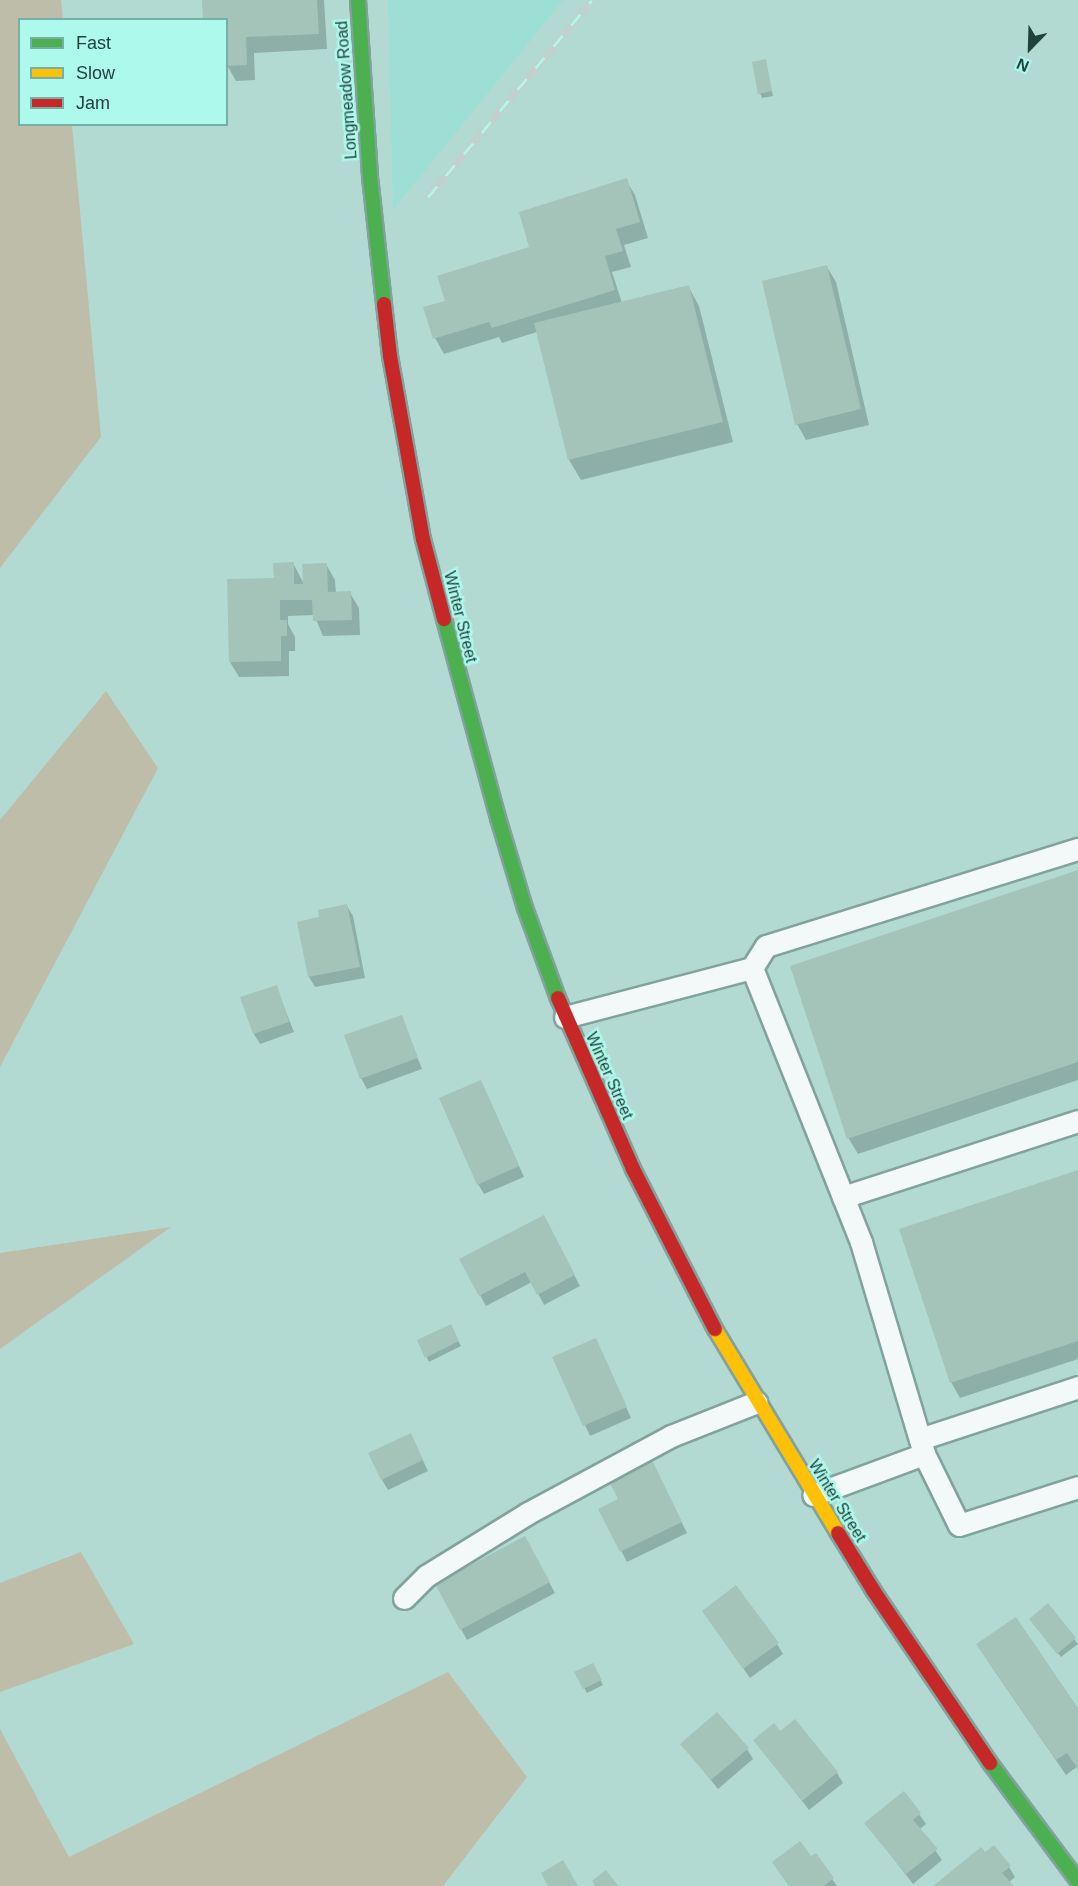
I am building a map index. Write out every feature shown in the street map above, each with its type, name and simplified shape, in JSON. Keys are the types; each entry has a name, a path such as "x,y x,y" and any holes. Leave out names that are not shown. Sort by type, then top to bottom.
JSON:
{"street":[{"name":"Longmeadow Road","path":"358,0 370,177"},
{"name":"Winter Street","path":"370,177 390,356 423,539 498,818 525,908 565,1017 638,1180 718,1334 757,1402 813,1495 968,1733 1078,1881"}],"lane":[{"path":"565,1017 752,968 766,946 1078,849"},
{"path":"752,968 861,1242 922,1446 958,1525 1078,1487"},
{"path":"843,1197 1078,1121"},
{"path":"813,1495 922,1446 1078,1388"},
{"path":"404,1598 426,1576 528,1513 671,1436 757,1402"}],"shaded area":[{"path":"0,0 61,0 63,18 18,18 18,126 72,126 101,437 0,568"},
{"path":"388,0 563,0 393,210"},
{"path":"106,691 158,768 0,1067 0,820"},
{"path":"171,1227 0,1349 0,1253"},
{"path":"81,1552 134,1644 0,1692 0,1583"},
{"path":"448,1672 527,1777 443,1886 0,1886 0,1729 69,1857"}],"building":[{"path":"202,0 317,0 319,34 246,37 247,65 228,66 228,18 203,18"},
{"path":"766,59 772,91 758,94 752,62"},
{"path":"627,178 640,222 616,229 623,251 605,256 615,290 492,328 489,322 433,339 423,307 445,301 437,276 529,247 519,212"},
{"path":"827,265 861,409 795,425 762,281"},
{"path":"689,285 723,422 568,460 534,323"},
{"path":"294,562 294,584 303,584 302,564 327,563 328,592 351,591 352,620 313,621 312,600 280,600 280,620 287,620 287,636 281,636 281,661 229,662 227,579 274,578 273,563"},
{"path":"1078,870 1078,1062 847,1139 790,966"},
{"path":"347,904 360,967 308,977 297,922 319,917 318,910"},
{"path":"277,985 289,1022 253,1034 240,997"},
{"path":"402,1015 418,1058 360,1079 344,1035"},
{"path":"481,1080 519,1166 477,1185 439,1098"},
{"path":"1078,1170 1078,1341 950,1383 899,1229"},
{"path":"544,1215 575,1275 537,1295 525,1272 479,1296 459,1259"},
{"path":"451,1324 459,1341 425,1358 417,1340"},
{"path":"596,1338 627,1407 583,1426 552,1357"},
{"path":"411,1433 423,1460 381,1480 368,1453"},
{"path":"649,1454 682,1522 620,1552 598,1509 618,1499 606,1475"},
{"path":"525,1536 550,1582 460,1630 435,1584"},
{"path":"736,1585 779,1643 743,1669 702,1611"},
{"path":"1048,1603 1076,1638 1057,1654 1029,1619"},
{"path":"1016,1617 1078,1708 1078,1769 1067,1753 1056,1760 976,1644"},
{"path":"593,1663 602,1680 583,1689 574,1672"},
{"path":"717,1712 749,1748 711,1780 680,1744"},
{"path":"795,1719 838,1772 802,1801 753,1740 774,1723 780,1731"},
{"path":"904,1791 921,1813 913,1820 938,1849 906,1874 864,1823"},
{"path":"800,1841 811,1856 816,1853 834,1878 824,1886 789,1886 772,1862"},
{"path":"994,1845 1011,1866 1002,1873 1014,1886 933,1886 981,1847 985,1852"},
{"path":"563,1860 578,1886 548,1886 541,1873"},
{"path":"606,1870 618,1886 595,1886 592,1881"}],"railway":[{"path":"428,197 592,0"}],"traffic: fast":[{"path":"358,0 370,177 384,304"},
{"path":"444,619 525,908 558,998"},
{"path":"990,1763 1078,1881"}],"traffic: slow":[{"path":"715,1329 838,1533"}],"traffic: jam":[{"path":"384,304 390,356 423,539 444,619"},
{"path":"558,998 633,1169 715,1329"},
{"path":"838,1533 873,1590 990,1763"}]}
